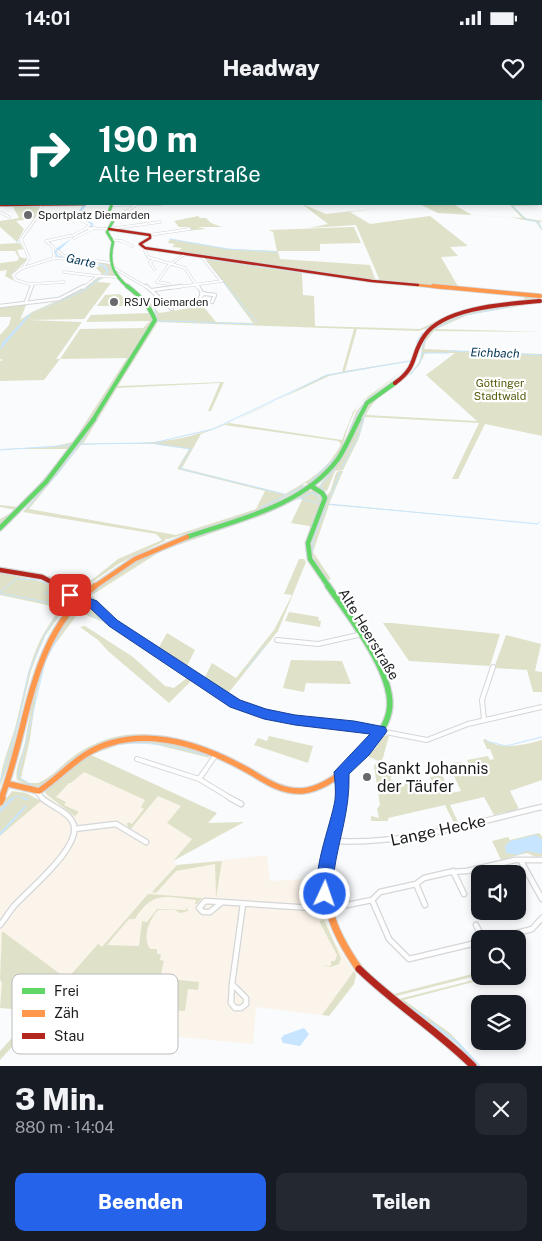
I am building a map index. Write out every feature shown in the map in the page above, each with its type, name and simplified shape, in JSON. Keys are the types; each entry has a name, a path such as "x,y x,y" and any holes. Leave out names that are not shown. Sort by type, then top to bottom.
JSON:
{"street":[{"path":"0,205 62,205"},
{"path":"112,205 109,212 113,220"},
{"path":"0,528 28,505 75,448 155,318 153,309 118,277 110,264 112,240 108,233 109,229 113,220 135,205"},
{"path":"40,206 38,218 26,229 20,239 29,258 27,264 13,275 14,278 30,284 64,282"},
{"path":"0,212 9,217"},
{"path":"38,218 73,216 90,224 88,228"},
{"path":"109,229 160,222"},
{"path":"74,238 94,228 96,224"},
{"path":"54,258 53,248 46,240 75,235 88,228 149,235 190,229"},
{"path":"149,235 150,238 140,244 148,256 185,268 202,294"},
{"path":"112,240 123,241 132,246"},
{"path":"143,247 203,258 378,282 524,294 538,299"},
{"path":"58,252 62,255 110,264 152,290 172,309"},
{"path":"169,284 157,282 171,263 185,254"},
{"path":"20,269 54,258 68,259"},
{"path":"152,290 222,281 203,258"},
{"path":"154,259 150,262 154,269"},
{"path":"64,272 118,277"},
{"path":"0,306 59,299 81,289 99,276"},
{"path":"25,303 33,286 30,284"},
{"path":"202,294 215,295 212,302"},
{"path":"197,302 202,294"},
{"path":"0,802 9,784 20,748 30,696 42,654 59,624 81,598 115,570 150,550 270,509 311,486 336,463 367,402 414,367 419,358 422,341 433,327 463,314 538,299"},
{"name":"Alte Heerstraße","path":"37,791 87,752 123,740 139,738 166,740 216,756 284,790 300,791 328,781 342,772 364,751 380,731 389,713 389,690 384,678 310,559 308,544 325,498 322,492 311,486"},
{"path":"0,570 48,579 56,583 70,595 93,604 118,627 235,703 264,714 295,720 354,726 427,740 484,720 542,707"},
{"path":"277,640 322,645 336,643 358,635"},
{"path":"484,720 482,700 493,666"},
{"path":"199,779 216,756"},
{"path":"137,759 199,779 241,804"},
{"path":"342,772 343,789 326,873 327,909 333,930 344,950 361,973 383,993 447,1038 473,1066"},
{"path":"328,781 343,789"},
{"path":"0,925 11,909 66,852 72,841 74,829 69,815 41,797 37,791 9,784"},
{"name":"Lange Hecke","path":"333,841 365,843 396,840 542,807"},
{"path":"74,829 116,824 146,842"},
{"path":"222,902 207,913 199,908 204,901 222,902 243,904 327,909 372,900 380,892 416,884 424,878 453,871 467,871 521,861 542,860"},
{"path":"521,861 542,899"},
{"path":"453,871 464,894"},
{"path":"416,884 424,905"},
{"path":"372,900 384,932 392,944 409,959 471,945"},
{"path":"232,984 246,998 246,1004 241,1008 235,1008 231,1003 232,984 243,904"},
{"path":"526,931 532,929 542,918"},
{"path":"476,925 478,930"}],"shaded area":[{"path":"82,763 211,819 173,861 177,865 267,855 270,881 325,878 327,921 334,941 357,976 329,1016 256,1007 253,1044 178,1037 178,974 12,974 12,1009 0,1008 0,836"}],"green space":[{"path":"12,205 39,207 37,218 16,221 24,229 17,242 0,227 0,221 19,218"},
{"path":"303,205 326,214 381,208 350,212 370,224 430,216 468,246 450,247 458,256 441,257 459,288 380,281 356,225 309,228 328,224"},
{"path":"421,205 455,205 472,215 438,213"},
{"path":"510,205 542,205 513,206 525,218 542,221 539,223 542,231 536,222 509,217 522,218"},
{"path":"198,216 206,218 211,223 222,227 198,227 206,229 185,231 191,227 179,227 174,221"},
{"path":"354,227 361,243 320,244 320,251 278,251 280,259 370,265 376,281 204,257 178,251 182,248 172,247 175,244 168,243 170,239 229,249 277,251 273,232 269,230"},
{"path":"20,243 23,249 17,250 20,257 28,259 11,275 14,281 5,276 7,270 0,271 0,263 17,261 19,258 15,251 0,251 0,244"},
{"path":"206,259 302,273 303,295 314,296 315,326 420,329 453,313 522,301 525,300 523,295 532,296 530,299 535,297 530,301 472,311 419,331 357,329 345,371 412,360 329,376 276,401 323,376 342,372 354,329 158,322 118,386 224,382 211,411 208,411 220,383 117,388 83,444 173,440 204,432 235,420 229,423 342,440 353,412 363,400 408,367 373,394 401,375 412,363 413,367 366,401 345,441 356,412 368,397 362,402 353,415 341,449 323,473 309,484 305,483 302,485 306,486 263,509 165,539 165,541 120,563 75,594 51,578 0,569 0,567 53,577 78,591 118,559 162,540 156,534 23,512 73,453 158,321 155,310 134,291 148,300 159,313 203,306 216,322 253,323","holes":["225,425 338,441 341,444 324,468 285,494 182,468 201,434","154,444 189,449 177,469 265,491 256,509 176,535 29,509 81,445"]},
{"path":"89,260 102,263 108,261 115,276 104,277 97,282 111,283 84,319 29,320 82,322 56,359 60,359 44,380 0,381 0,361 3,360 0,359 0,335 9,325 11,317 0,317 0,306 27,303 20,320 32,312 79,291 102,274 96,268 100,265 107,272 101,276 109,272 106,266"},
{"name":"RSJV Diemarden","path":"120,294 132,306 97,306 105,295"},
{"path":"137,297 151,308 154,319 73,449 38,492 0,527 0,519 16,510 0,507 0,505 18,507 23,503 69,449 0,449 51,447 73,442 127,358 60,359 80,329 143,328 150,321 86,322 91,315 150,313"},
{"name":"Göttinger Stadtwald","path":"531,302 542,302 468,315 436,329 542,332 434,331 426,341 424,349 542,354 542,436 485,424 458,479 452,479 479,423 365,417 359,438 343,470 335,471 327,491 318,487 342,458 360,417 365,416 361,415 366,408 379,396 407,376 417,365 420,361 424,338 436,326 447,319 461,314","holes":["425,353 455,353 426,375 477,421 366,415 379,398 413,371"]},
{"path":"343,471 329,504 538,523 329,505 313,552 331,579 327,580 313,555 312,542 327,500 327,495 330,492 336,473"},
{"path":"309,491 315,491 322,499 312,529 309,526 291,523 302,500 300,498 264,515 161,551 92,595 115,621 158,649 167,633 195,650 186,668 204,679 212,663 236,678 274,630 292,595 284,594 299,559 304,559 306,562 278,631 226,696 120,626 88,597 96,587 134,561 170,544 258,515"},
{"path":"0,573 49,583 70,601 45,636 31,671 10,760 0,787 3,765 15,728 30,665 42,637 61,608 0,595"},
{"path":"77,606 86,606 206,688 204,689 191,681 169,703 108,651 98,640 80,627 85,626 133,657 165,686 174,688 187,678 103,622 79,612 50,651 45,661 36,696 30,739 21,778 29,783 38,783 49,777 78,753 94,744 124,735 155,735 203,747 124,736 65,766 41,786 32,787 17,780 18,766 40,670 54,639"},
{"path":"289,612 319,617 318,620 321,621 320,627 285,621"},
{"path":"383,623 500,634 490,666 409,661"},
{"path":"506,635 541,644 535,671 542,672 542,692 533,692 527,670 494,668"},
{"path":"291,660 342,661 351,684 306,683 304,692 283,688"},
{"path":"269,736 313,746 308,763 254,745 258,738 267,741"},
{"path":"384,736 389,736 382,761 399,765 390,779 403,787 407,782 414,786 432,782 430,777 442,775 451,793 461,791 454,776 459,775 453,763 461,762 465,768 470,767 467,760 488,756 490,760 494,759 490,749 487,749 483,740 485,739 505,746 542,740 542,780 510,791 519,809 494,815 484,797 450,805 458,822 454,823 445,805 388,818 388,821 371,821 371,816 379,818 377,809 380,805 374,766 378,761 366,755 375,749"},
{"path":"135,740 187,746 205,753 210,758 149,743 123,743 91,755 217,813 208,823 244,822 173,861 192,839 167,823 181,806 158,796 130,830 128,822 132,824 144,809 141,807 145,800 84,772 69,783 56,797 66,802 64,805 79,812 75,816 77,818 45,793 49,785 77,762 104,748 114,745"},
{"path":"12,791 26,793 41,801 0,836 0,807"},
{"path":"539,833 542,837 542,856 536,857 527,853 501,860 492,841 508,837 510,840"},
{"path":"222,861 216,898 215,864 176,871 156,893 152,892 177,865"},
{"path":"341,875 351,902 338,904 330,899 330,878"},
{"path":"148,894 202,898 197,904 195,904 196,900 168,897 154,899 148,903 135,919 129,919 107,945 139,946 142,921 147,922 157,909 186,910 187,907 188,911 180,913 175,910 158,910 149,924 147,939 150,949 157,949 157,954 161,954 160,960 164,961 161,974 71,974 98,944 102,947"},
{"path":"332,918 334,918 345,941 358,960 374,978 394,994 471,974 471,977 392,997 374,982 345,948"},
{"path":"324,920 341,958 339,964 331,967 322,965 331,966 331,961 335,961 337,955 319,921"},
{"path":"2,931 60,974 12,974 12,1009 0,1008"},
{"path":"354,971 356,975 354,984 329,1016 322,1015"},
{"path":"178,980 199,982 198,990 188,989 185,1011 178,1011"},
{"path":"471,981 471,983 404,1000 450,1033 481,1066 476,1066 457,1044 399,1001 399,999"},
{"path":"12,1038 12,1047 0,1060 0,1051"}],"water":[{"path":"83,205 86,205 78,216 76,215"},
{"path":"81,218 93,223 93,227 71,239 56,253 59,256 71,258 57,257 54,252 57,248 92,225"},
{"path":"89,262 106,266 109,272 84,291 31,314 0,350 2,343 28,315 84,290 107,272 104,267"},
{"path":"536,835 542,840 542,854 527,851 517,855 506,853 505,846 510,841"},
{"path":"304,1028 309,1034 300,1046 283,1043 281,1038 284,1035"}],"waterway":[{"path":"511,205 525,218"},
{"path":"525,219 538,222 542,229"},
{"path":"170,239 228,249 277,252"},
{"path":"209,259 220,261"},
{"path":"222,261 292,271"},
{"path":"293,271 311,274"},
{"path":"314,274 322,275"},
{"path":"224,283 233,293"},
{"path":"234,294 245,309"},
{"path":"433,330 461,316 513,306"},
{"path":"155,309 157,320 164,321"},
{"path":"246,310 257,322"},
{"path":"425,329 440,320"},
{"path":"166,321 198,322"},
{"path":"201,322 215,323"},
{"path":"218,323 254,324"},
{"path":"116,386 153,327"},
{"path":"426,337 432,331"},
{"path":"417,351 417,341 423,332"},
{"path":"422,349 426,338"},
{"name":"Eichbach","path":"449,351 542,355"},
{"name":"Eichbach","path":"420,362 422,352"},
{"name":"Eichbach","path":"422,353 448,353"},
{"path":"153,443 213,429 327,375 411,361"},
{"name":"Eichbach","path":"417,367 420,363"},
{"path":"350,428 365,401 405,373 412,364"},
{"path":"410,375 416,368"},
{"path":"82,441 115,388"},
{"path":"364,415 367,407"},
{"path":"341,469 358,437 364,417"},
{"path":"80,444 152,443"},
{"path":"56,476 80,444"},
{"path":"156,444 191,449 189,452"},
{"path":"0,450 73,445"},
{"path":"182,463 188,454"},
{"path":"309,483 334,459"},
{"path":"181,465 181,469 284,494"},
{"path":"325,491 320,486 336,468"},
{"path":"331,496 340,472"},
{"path":"26,509 54,478"},
{"path":"260,508 304,486"},
{"path":"298,499 312,493 317,495 319,500"},
{"path":"302,499 318,503"},
{"path":"328,504 538,524 539,522"},
{"path":"312,552 314,537 326,508"},
{"path":"178,542 198,535"},
{"path":"107,614 90,595 127,566"},
{"path":"44,576 60,581 75,592 90,583"},
{"path":"0,592 16,579 37,580"},
{"path":"40,581 50,585 56,592"},
{"path":"0,782 18,723 29,671 46,633 64,604 64,601 56,592"},
{"path":"45,593 56,592"},
{"path":"56,592 61,592"},
{"path":"0,593 60,605"},
{"path":"82,607 91,610"},
{"path":"80,610 103,621 220,699"},
{"path":"32,785 18,777 20,767 45,662 67,619"},
{"path":"246,669 265,646"},
{"path":"486,741 506,746 542,737"},
{"path":"109,746 147,743 183,749 208,756"},
{"path":"48,789 87,756"},
{"path":"10,799 18,796 24,798"},
{"path":"0,811 13,798"},
{"path":"0,834 25,807"},
{"path":"413,1009 427,1019"},
{"path":"432,1023 459,1044 479,1066"}],"traffic: fast":[{"path":"0,528 24,506 67,457 104,404 155,320 151,309 144,300 125,285 112,268 110,257 113,242 107,232 113,221 109,212 112,205"},
{"path":"187,537 272,508 313,486 338,459 367,403 395,383"},
{"path":"311,486 322,493 325,498 308,543 310,559 358,630 371,652 388,690 389,713 383,728 357,760"}],"traffic: slow":[{"path":"418,285 540,296"},
{"path":"0,802 15,757 34,681 44,654 56,630 72,608 91,589 112,573 135,559 187,537"},
{"path":"158,653 235,703 264,714 380,731"},
{"path":"9,784 39,791 77,759 90,751 104,745 135,738 169,740 202,749 234,763 265,781 294,791 303,791 320,786 336,777 357,760"},
{"path":"341,772 340,801 327,873 326,895 330,918 340,942 359,969"}],"traffic: jam":[{"path":"109,229 150,235 150,238 140,244 145,248 372,281 418,285"},
{"path":"395,383 409,372 413,366 420,344 432,327 460,314 512,304 540,301"},
{"path":"0,570 42,577 56,583 70,595 93,604 113,623 158,653"},
{"path":"359,969 383,992 453,1046 473,1066"}],"place":[{"name":"Sportplatz Diemarden","path":"28,215"},
{"name":"RSJV Diemarden","path":"114,302"},
{"name":"Sankt Johannis der Täufer","path":"367,777"}],"route":[{"path":"70,595 93,604 113,623 225,698 244,707 264,714 295,720 354,726 380,731 364,751 342,772 342,798 326,873 325,894"}],"water label":[{"name":"Garte","path":"81,261"}]}
